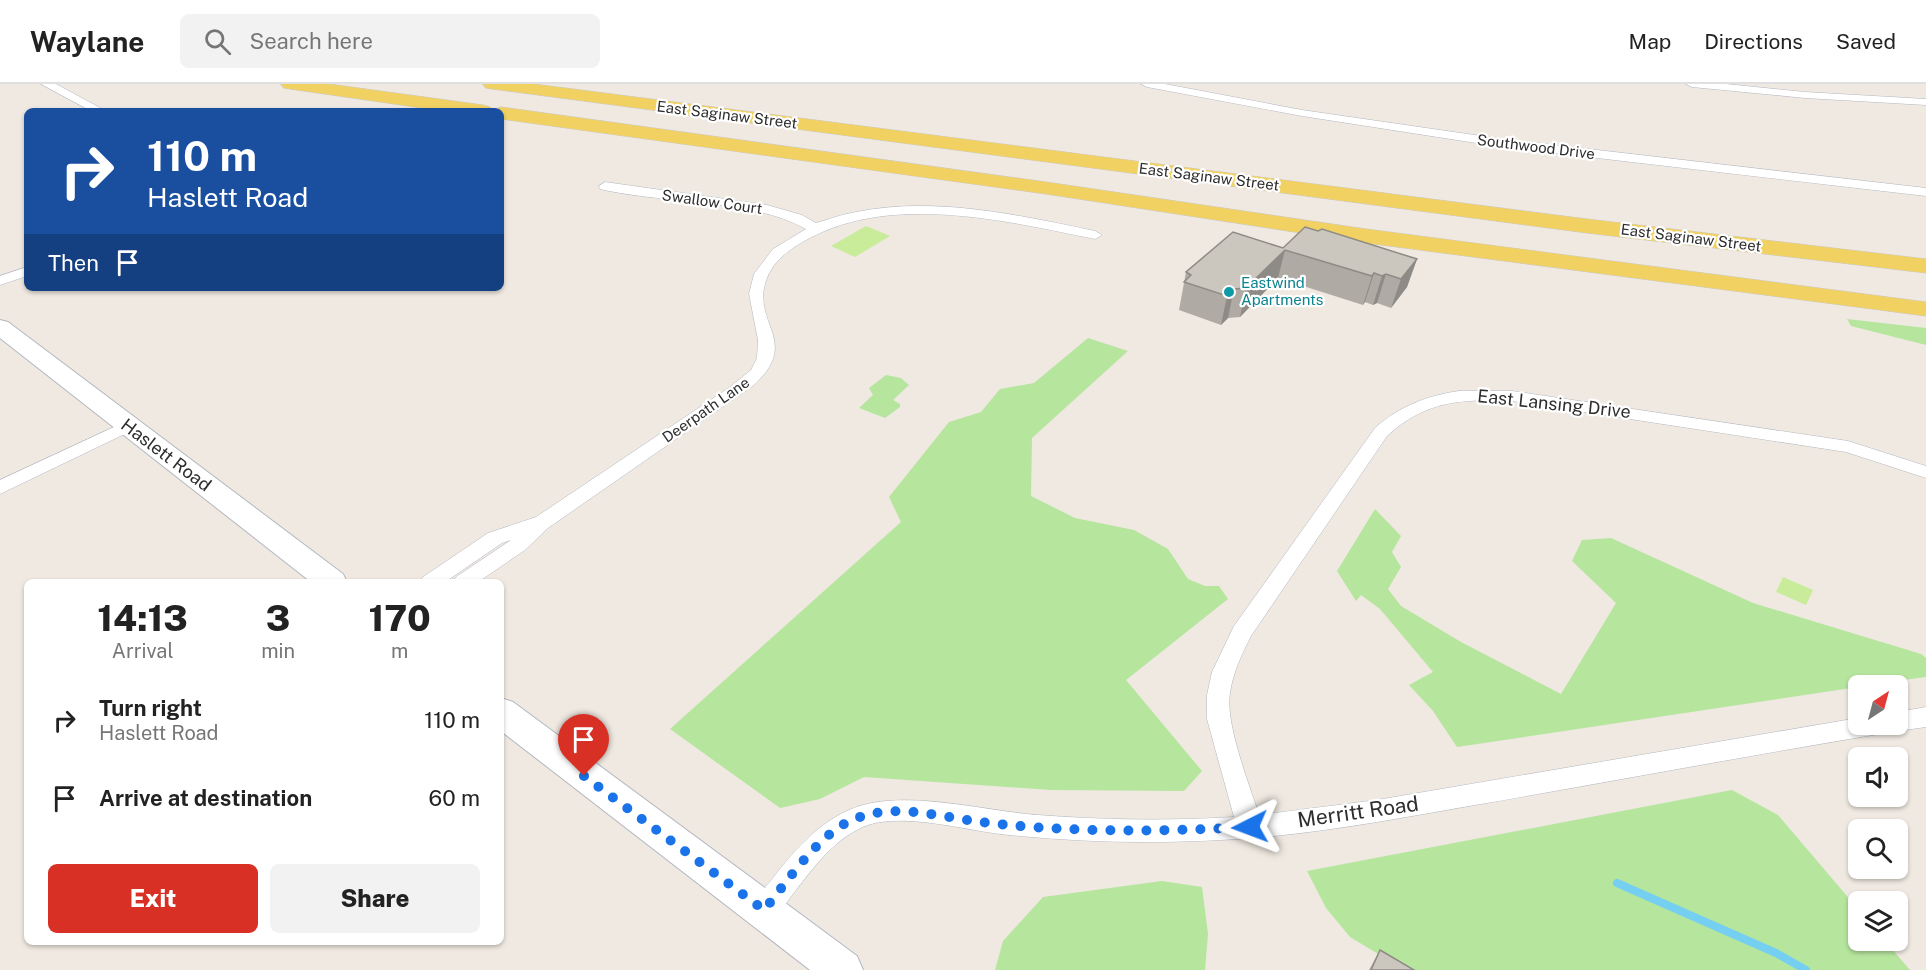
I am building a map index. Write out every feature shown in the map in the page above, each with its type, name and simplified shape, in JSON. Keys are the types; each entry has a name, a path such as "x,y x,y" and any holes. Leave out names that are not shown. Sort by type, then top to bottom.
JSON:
{"main road":[{"path":"290,84 462,108"},
{"name":"East Saginaw Street","path":"492,84 1563,223 1926,266"},
{"name":"East Saginaw Street","path":"504,113 1046,188 1366,236 1926,309"},
{"name":"Haslett Road","path":"0,327 328,579"},
{"path":"504,714 843,970"}],"street":[{"path":"47,84 94,108"},
{"name":"Southwood Drive","path":"1148,84 1302,113 1502,143 1926,192"},
{"path":"1228,99 1237,84"},
{"path":"1694,84 1926,102"},
{"name":"Swallow Court","path":"605,186 767,210 797,218 815,228"},
{"name":"Deerpath Lane","path":"467,579 518,545 542,522 736,391 763,368 768,357 768,343 756,298 757,287 773,257 798,237 815,228 869,214 918,210 961,213 1095,235"},
{"path":"0,281 24,272"},
{"name":"East Lansing Drive","path":"1250,827 1219,719 1218,694 1223,672 1242,632 1381,432 1390,422 1417,406 1437,398 1470,395 1523,398 1848,447 1874,453 1926,472"},
{"path":"0,488 127,426"},
{"name":"Deerpath Lane","path":"434,579 495,538 542,522"},
{"path":"1908,720 1926,717"},
{"name":"Merritt Road","path":"764,910 820,843 848,822 877,812 920,812 975,821 1068,829 1173,830 1250,827 1361,814 1848,729"}],"green space":[{"path":"866,226 890,236 855,257 831,246"},
{"path":"1847,319 1926,328 1926,345 1851,326"},
{"path":"1088,338 1128,351 1032,438 1031,496 1075,518 1134,530 1168,549 1188,579 1205,586 1219,586 1228,599 1126,680 1202,771 1184,791 1051,790 864,777 820,799 780,808 670,729 901,522 889,497 949,422 981,412 1000,389 1034,383"},
{"path":"886,375 901,378 909,385 893,400 900,404 900,407 885,418 859,408 873,395 869,388"},
{"path":"1375,509 1401,536 1392,552 1401,567 1388,589 1401,606 1461,642 1561,694 1616,603 1572,561 1582,540 1611,538 1753,603 1921,654 1926,658 1926,677 1908,679 1908,675 1848,675 1848,688 1457,747 1433,711 1409,685 1433,672 1380,609 1361,595 1356,601 1337,571"},
{"path":"1783,577 1813,590 1806,605 1776,592"},
{"path":"1732,790 1778,815 1848,897 1848,951 1894,951 1910,970 1405,970 1350,937 1326,908 1307,871"},
{"path":"1162,881 1202,887 1208,934 1205,970 995,970 1003,941 1043,897"}],"building":[{"path":"1305,227 1318,231 1322,229 1417,259 1401,279 1386,274 1382,276 1374,273 1372,276 1285,250 1246,288 1234,289 1227,296 1184,282 1191,275 1186,272 1233,232 1283,248"},
{"path":"1380,950 1414,970 1371,970"}],"waterway":[{"path":"1617,883 1776,953 1806,970"}],"place":[{"name":"Eastwind Apartments","path":"1229,292"}],"route":[{"path":"584,776 764,910 820,843 848,822 877,812 920,812 975,821 1068,829 1173,830 1250,827"}]}
